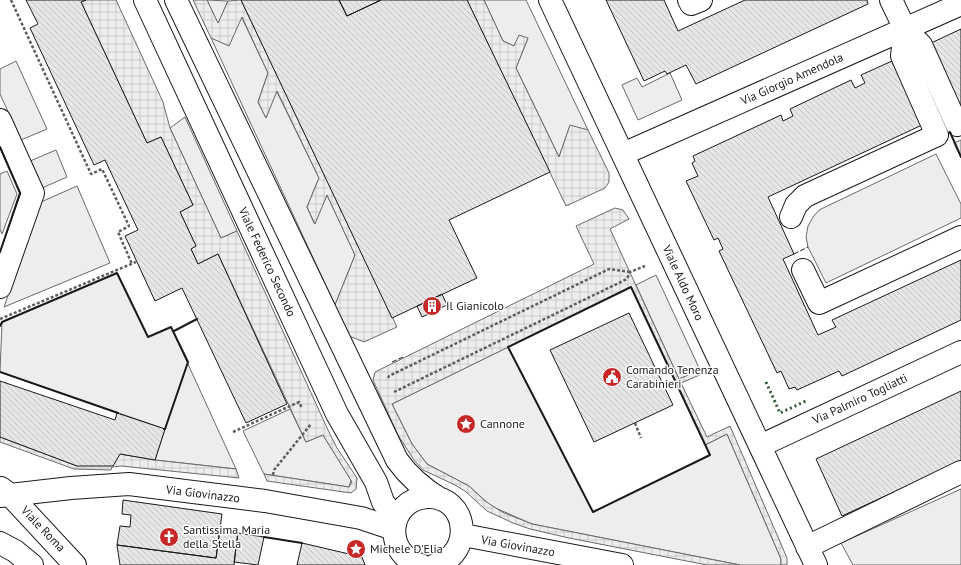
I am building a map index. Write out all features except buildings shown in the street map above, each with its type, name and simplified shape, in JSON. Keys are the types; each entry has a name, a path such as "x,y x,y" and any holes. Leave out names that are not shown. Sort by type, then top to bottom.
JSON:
{"street":[{"name":"Viale Federico Secondo","path":"145,0 337,414 376,482 398,541"},
{"path":"176,0 397,460 416,483 450,505 457,513 462,524 457,550 446,561 435,565"},
{"name":"Viale Aldo Moro","path":"550,0 811,556"},
{"path":"689,0 691,4 701,0"},
{"path":"891,0 905,29 921,45 957,126 961,124"},
{"name":"Via Giorgio Amendola","path":"623,154 961,4"},
{"path":"791,217 796,206 805,196 938,135 902,56 905,29"},
{"path":"0,120 33,193 0,287"},
{"path":"803,270 819,303 961,237"},
{"name":"Via Palmiro Togliatti","path":"760,446 961,352"},
{"path":"811,556 961,472"},
{"name":"Via Giovinazzo","path":"3,493 129,484 273,503 362,518 398,541"},
{"name":"Viale Roma","path":"3,493 75,565"},
{"path":"421,565 406,558 398,541 401,510 414,501 430,497 440,499"},
{"path":"0,543 15,551 32,565"},
{"name":"Via Giovinazzo","path":"457,550 622,565"}],"path":[{"path":"11,0 91,174 102,169 129,226 118,232 132,264"},
{"path":"386,381 389,376 609,269 630,272 670,255"},
{"path":"0,319 136,262"},
{"path":"389,395 627,279 630,272"},
{"path":"233,432 299,402 305,413"},
{"path":"308,419 311,424"},
{"path":"273,475 274,470 297,440 303,435 311,424 317,422"},
{"path":"635,423 641,438"}],"shaded area":[{"path":"86,0 116,0 163,102 170,128 221,238 237,231 328,430 337,448 357,478 356,489 351,493 267,481 264,474 349,487 352,482 323,435 306,442 218,254 198,264 191,249 196,246 180,212 193,205 161,137 147,143 81,2"},
{"path":"193,0 207,0 218,23 228,1 241,0 397,327 364,342 349,336 335,305 355,255 327,195 315,224 307,207 319,178 277,91 266,118 258,102 268,73 242,17 229,46 211,38"},
{"path":"207,0 228,1 218,24"},
{"path":"467,0 484,0 503,41 514,46 519,35 528,38 516,68 559,157 570,125 588,130 609,173 609,182 605,188 566,206"},
{"path":"484,0 526,0 588,130 570,126 559,157 516,68 528,38 514,46 503,41"},
{"path":"241,16 268,73 258,102 266,118 276,90 319,178 307,207 314,223 327,195 355,255 335,305 211,38 229,45"},
{"path":"16,61 47,129 21,140 0,94 0,69"},
{"path":"670,73 682,100 638,120 622,85 637,78 642,87"},
{"path":"185,117 237,231 221,238 170,128"},
{"path":"961,140 961,157 954,143"},
{"path":"56,150 67,177 42,188 30,161"},
{"path":"936,154 961,204 961,218 826,283 808,247 806,237 808,226 813,217 819,210"},
{"path":"7,171 17,194 2,234 0,229 0,174"},
{"path":"77,186 110,263 4,307 41,202"},
{"path":"615,208 623,210 629,219 610,229 679,379 700,370 702,374 681,383 707,437 730,426 787,558 787,565 781,565 781,559 727,434 705,445 631,287 392,404 412,444 427,464 469,486 485,501 502,512 532,524 740,565 707,565 569,538 530,529 513,523 487,511 465,491 455,485 423,470 414,460 398,435 373,380 375,372 594,264 576,226"},
{"path":"117,273 148,337 171,327 236,469 155,460 165,429 0,372 2,322"},
{"path":"656,275 700,370 679,379 636,285"},
{"path":"508,347 593,512 710,455 705,445 727,434 781,559 781,565 740,565 532,524 491,506 469,486 427,464 412,444 392,404"},
{"path":"290,409 306,442 323,435 351,480 349,487 264,474 243,431"},
{"path":"0,437 77,466 120,454 155,460 236,469 239,478 121,466 112,467 111,470 74,469 0,442"},
{"path":"961,489 961,565 853,565 841,543"}],"hedge":[{"path":"766,382 780,413 808,400"}],"fence":[{"path":"794,254 808,247"},
{"path":"392,362 403,357"}],"wall":[{"path":"950,132 961,157"},
{"path":"0,147 20,193 0,252"},
{"path":"0,326 2,322 117,273 148,337 171,327 188,362 164,429"},
{"path":"631,287 710,455 593,512 508,347 631,287"},
{"path":"174,331 197,319"},
{"path":"0,372 118,413"},
{"path":"264,537 302,543"}],"place":[{"name":"Il Gianicolo","path":"432,306"},
{"name":"Comando Tenenza Carabinieri","path":"612,377"},
{"name":"Cannone","path":"466,424"},
{"name":"Santissima Maria della Stella","path":"169,537"},
{"name":"Michele D'Elia","path":"356,549"}]}
